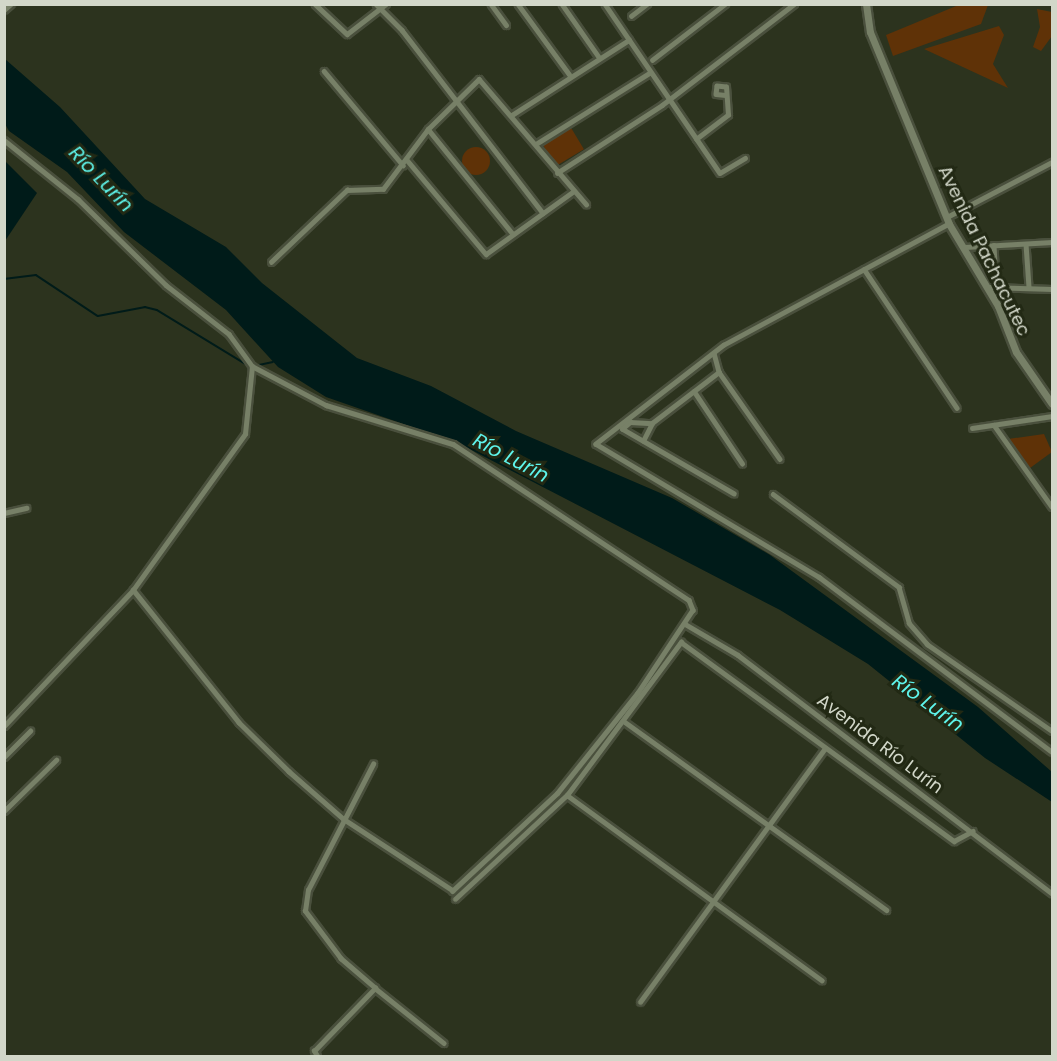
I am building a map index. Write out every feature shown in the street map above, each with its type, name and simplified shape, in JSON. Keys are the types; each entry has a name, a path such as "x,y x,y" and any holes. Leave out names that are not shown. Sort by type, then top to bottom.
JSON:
{"main road":[{"name":"Avenida Pachacutec","path":"866,4 870,32 948,221 987,287 1016,352 1053,404"}],"street":[{"path":"4,10 11,4"},
{"path":"315,4 347,34 386,4"},
{"path":"376,4 543,213"},
{"path":"499,4 492,6 506,26"},
{"path":"518,4 569,74"},
{"path":"562,4 599,57"},
{"path":"604,4 667,101 720,173 745,158"},
{"path":"631,16 647,4"},
{"path":"652,60 725,4"},
{"path":"557,173 667,101 794,4"},
{"path":"512,115 569,74 629,40"},
{"path":"324,71 403,165"},
{"path":"536,144 649,73"},
{"path":"271,262 343,192 381,190 407,160 428,129 454,101 480,79 536,144 557,173 586,204"},
{"path":"696,139 728,115 725,95"},
{"path":"428,129 513,234"},
{"path":"4,140 78,199 166,285 229,334 252,366 326,405 363,412 457,446 689,600 693,610 685,624 558,793 456,890 343,819 239,723 134,590"},
{"path":"407,160 485,254 574,191"},
{"path":"1053,162 714,353 597,438 600,450 677,489 819,577 1053,752"},
{"path":"965,247 1053,242"},
{"path":"1026,243 1029,287"},
{"path":"994,245 996,284"},
{"path":"864,269 957,408"},
{"path":"987,287 996,284 1053,289"},
{"path":"714,353 719,372 780,459"},
{"path":"4,726 134,590 245,434 252,366"},
{"path":"643,441 652,423 719,372"},
{"path":"694,391 742,464"},
{"path":"972,428 1053,416"},
{"path":"652,423 630,422 622,429 734,494"},
{"path":"994,425 1053,507"},
{"path":"773,494 899,587 909,623 927,644 1053,731"},
{"path":"4,513 26,508"},
{"name":"Avenida Río Lurín","path":"685,624 738,655 1053,893"},
{"path":"455,899 567,795 625,722 681,642 954,841 973,831"},
{"path":"625,722 887,910"},
{"path":"4,757 30,731"},
{"path":"640,1002 825,748"},
{"path":"4,811 56,760"},
{"path":"373,764 308,890 305,914 332,940 341,959 444,1043"},
{"path":"567,795 822,980"},
{"path":"317,1056 314,1051 375,988"}],"shaded area":[{"path":"961,4 988,5 981,24 893,56 886,35"},
{"path":"1037,9 1052,12 1052,36 1041,51 1033,47 1040,27"},
{"path":"999,26 1004,35 993,64 1008,88 924,49"},
{"path":"570,126 584,149 556,166 542,143"},
{"path":"476,147 486,151 490,161 486,171 476,175 466,171 462,161 466,151"},
{"path":"1044,434 1052,452 1030,468 1008,439"}],"water":[{"name":"Río Lurín","path":"5,59 60,107 145,199 226,247 262,283 357,358 431,386 516,431 672,498 770,555 978,707 1052,772 1052,802 985,758 868,664 780,610 458,443 326,397 278,367 226,310 124,232 67,172 9,131 5,124"},
{"path":"5,161 37,193 5,241"}],"waterway":[{"path":"4,279 36,275 98,316 145,307 157,310 249,366"},
{"path":"254,366 273,362"}]}
